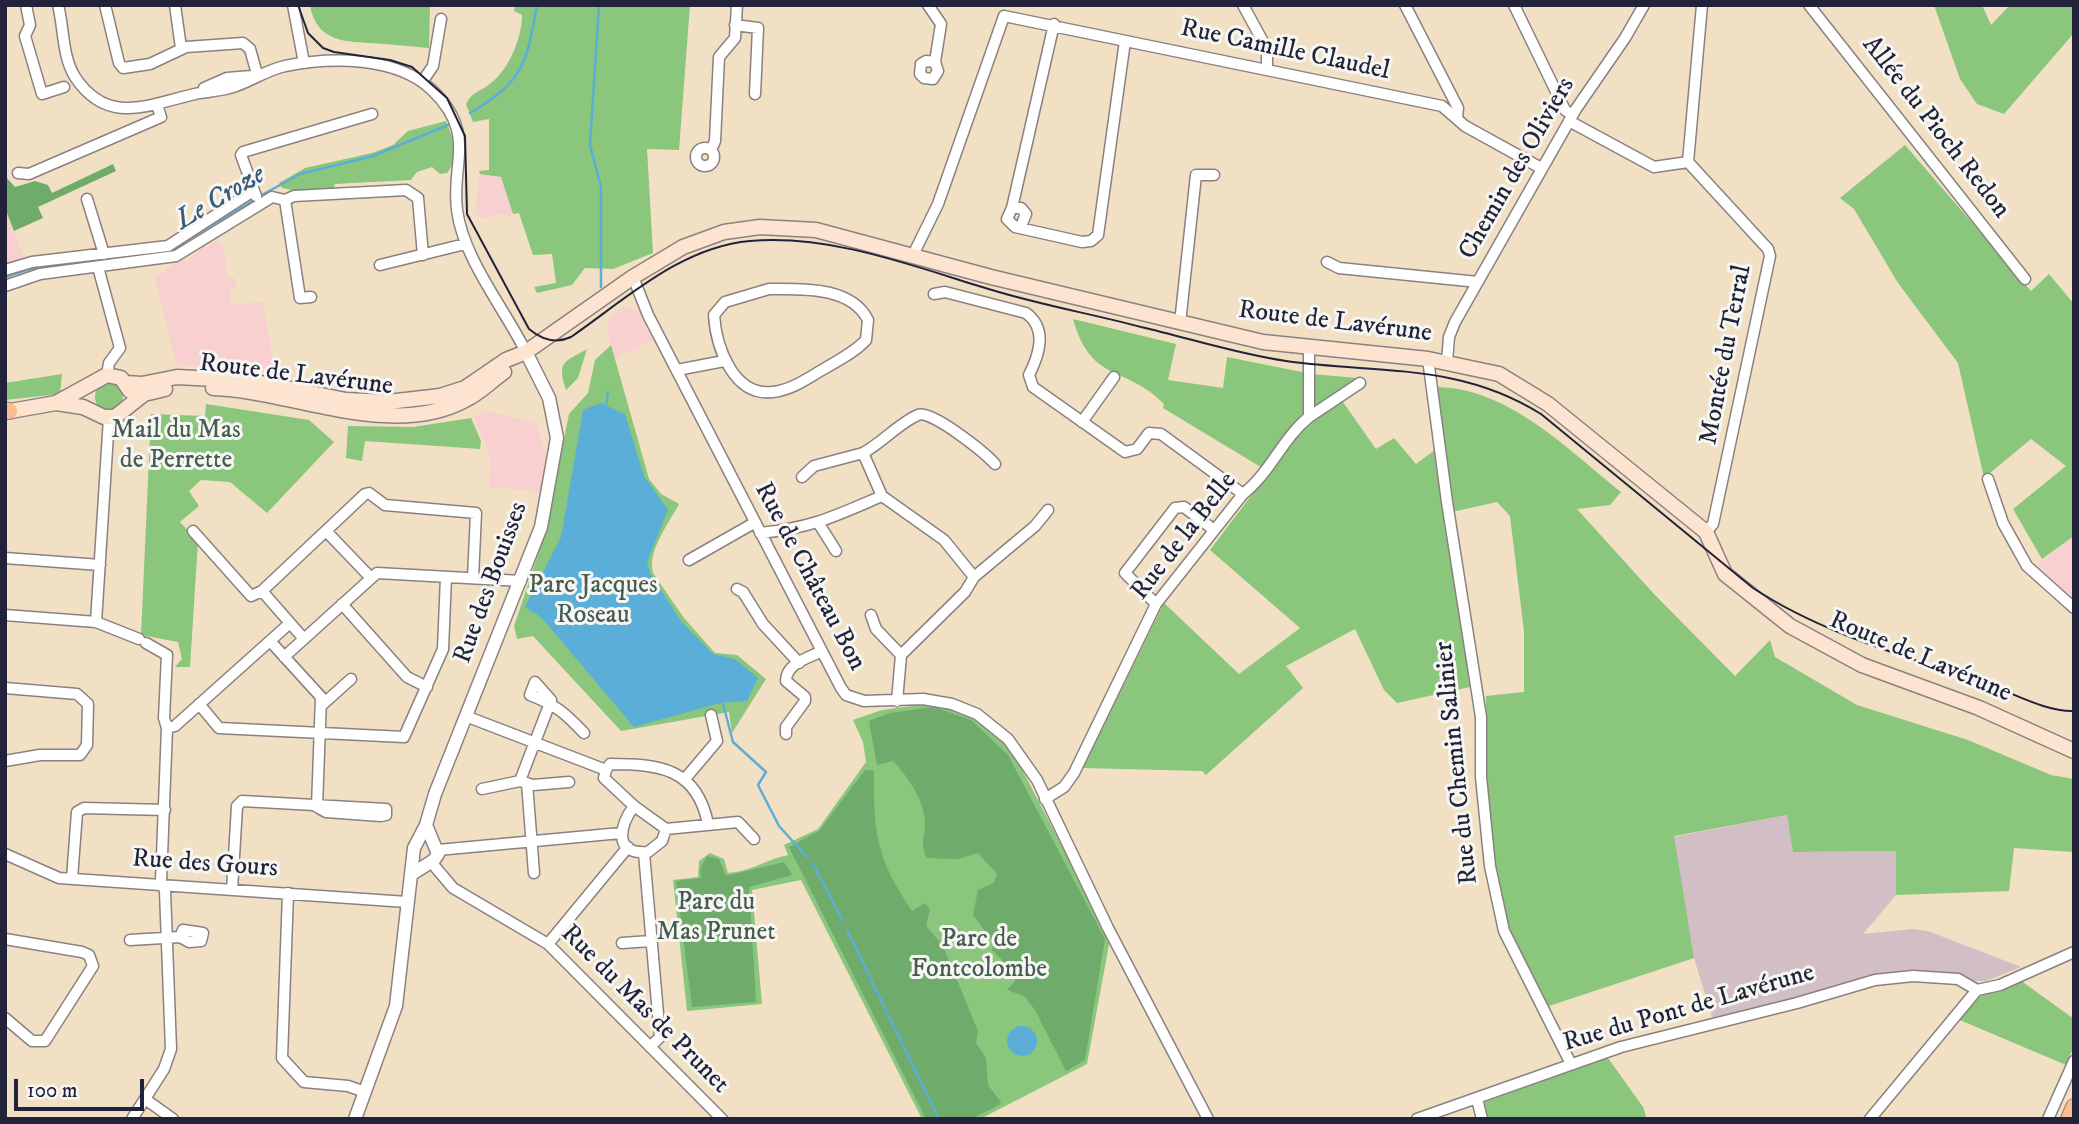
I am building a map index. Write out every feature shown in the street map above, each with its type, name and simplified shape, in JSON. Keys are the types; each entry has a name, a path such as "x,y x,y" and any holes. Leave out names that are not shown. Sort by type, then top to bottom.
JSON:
{"main road":[{"name":"Route de Lavérune","path":"129,406 144,394 190,387 222,388 360,414 413,413 464,401 517,362 526,352 633,277 683,247 723,232 760,227 816,230 912,257 1263,342 1429,359 1499,374 1548,404 1706,532 1725,574 1769,612 1807,637 1871,669 1979,708 2074,749"},
{"name":"Route de Lavérune","path":"126,383 142,384 177,377 239,380 346,400 409,401 465,387 506,360 526,352"},
{"path":"6,411 56,403 107,375 126,383 131,394 129,406 121,415 109,418 56,403"},
{"path":"92,384 89,401 94,412"},
{"path":"2069,1119 2074,1107"}],"street":[{"path":"26,5 30,25 25,36 42,94 64,87"},
{"path":"58,5 67,60 86,89 116,106 135,109 157,105 236,86 255,75 304,63 380,65 396,69 422,82 447,110 459,140 461,164 456,206 465,244 526,352"},
{"path":"105,5 119,63 123,68 150,64 181,48 247,44 255,75"},
{"path":"175,5 181,48"},
{"path":"293,5 304,63"},
{"path":"711,150 715,141 719,57 735,38 737,5"},
{"path":"928,5 941,24 935,62"},
{"path":"912,257 938,204 1004,16 998,5"},
{"path":"1243,5 1267,49 1267,71"},
{"path":"1405,5 1458,107 1457,117"},
{"path":"1514,5 1570,118 1654,167 1688,162 1702,5"},
{"name":"Chemin des Oliviers","path":"1447,362 1451,332 1478,282 1570,118 1644,5"},
{"name":"Allée du Pioch Redon","path":"1808,5 2025,279"},
{"name":"Rue Camille Claudel","path":"1004,16 1054,24 1442,106 1465,126 1541,168"},
{"path":"422,82 433,66 441,19"},
{"path":"1054,24 1012,208 1021,208 1026,214 1021,226 1082,242 1091,241 1098,235 1125,41"},
{"path":"736,25 758,28 755,94"},
{"path":"157,105 161,117"},
{"path":"18,173 29,174 174,113"},
{"path":"257,197 243,152 372,114"},
{"name":"Montée du Terral","path":"1688,162 1768,249 1770,256 1729,459 1713,524 1706,532"},
{"path":"1180,323 1196,176 1214,175"},
{"path":"5,270 32,262 168,246 257,197 285,200 294,196 406,190 418,198 423,255"},
{"path":"5,286 40,274 176,256 257,197"},
{"path":"87,199 104,254"},
{"path":"285,200 300,298 311,297"},
{"path":"380,265 465,244"},
{"path":"1327,262 1339,268 1478,282"},
{"path":"98,267 120,348 109,363 107,375"},
{"name":"Rue de Château Bon","path":"633,277 648,315 846,695 864,701 940,701 978,714 1017,749 1208,1119"},
{"path":"802,289 831,293 854,302 868,320 869,334 860,346 797,385 772,392 756,390 743,382 724,361 714,315 725,302 755,292 802,289"},
{"path":"934,294 945,292 1030,315 1041,350 1029,381 1048,400 1129,453 1137,449 1149,433 1161,434 1243,494"},
{"path":"1309,347 1309,417"},
{"name":"Rue des Bouisses","path":"430,844 426,825 435,794 468,717 541,527 557,438 549,398 526,352"},
{"name":"Rue du Chemin Salinier","path":"1429,359 1429,379 1481,717 1481,785 1497,907 1504,931 1571,1064"},
{"path":"677,370 724,361"},
{"path":"1082,422 1114,377"},
{"name":"Rue de la Belle","path":"1045,799 1064,787 1074,773 1156,604 1213,530 1243,494 1254,486 1292,433 1309,417 1360,383"},
{"path":"802,477 814,466 863,453 918,415 925,414 985,453 995,464"},
{"path":"96,622 109,418"},
{"path":"863,453 882,496 944,540 974,577"},
{"path":"1988,479 2003,523 2027,566 2074,608"},
{"path":"192,531 251,596 262,591 369,493 385,505 476,513 473,578"},
{"path":"689,560 757,528 801,529 819,524 882,496"},
{"path":"1156,604 1125,573 1158,530 1175,509 1184,507 1213,530"},
{"path":"897,701 901,655 965,592 974,577 1035,526 1048,510"},
{"path":"819,524 836,551"},
{"path":"326,531 370,577"},
{"path":"5,558 100,565"},
{"path":"284,657 377,573 521,581"},
{"path":"199,704 219,728 402,738 443,649 446,576"},
{"path":"737,589 743,592 763,624 799,663"},
{"path":"262,591 304,639"},
{"path":"342,604 407,677 427,687"},
{"path":"5,615 96,622 167,654 163,885 171,1049 164,1069 132,1119"},
{"path":"871,615 876,629 901,655"},
{"path":"167,728 175,726 290,622"},
{"path":"270,641 321,697 317,807"},
{"path":"786,734 786,727 805,701 805,696 786,681 789,669 822,651"},
{"path":"322,705 351,679"},
{"path":"5,688 82,695 88,704 87,745 80,755 40,755 5,761"},
{"path":"534,873 523,782 534,743 550,703 561,708 584,733"},
{"path":"684,780 718,741 711,715"},
{"path":"468,717 606,770"},
{"path":"708,824 704,807 684,780 663,767 610,764 606,770 604,778 608,783 666,829 738,822 754,839"},
{"path":"482,789 523,782 569,782"},
{"path":"232,890 239,803 386,808 386,815 326,812 317,807"},
{"path":"634,806 622,824 621,833 628,847 644,853"},
{"path":"72,879 77,812 84,808 165,810"},
{"path":"644,853 662,841 666,829"},
{"path":"424,861 414,848 430,844 531,842 621,833"},
{"path":"355,1119 396,1006 412,874 424,861 430,844"},
{"path":"548,944 628,847"},
{"path":"644,853 660,1037 650,1047"},
{"name":"Rue des Gours","path":"5,854 47,874 72,879 407,902"},
{"name":"Rue du Mas de Prunet","path":"424,861 453,888 548,944 722,1119"},
{"path":"288,893 282,1058 304,1082 348,1086 365,1092"},
{"path":"130,940 180,937"},
{"path":"5,939 86,953 93,966 45,1041 32,1041 5,1018"},
{"path":"622,943 652,941"},
{"path":"1870,1119 1977,990 2000,985 2074,952"},
{"name":"Rue du Pont de Lavérune","path":"1417,1119 1621,1047 1797,1003 1875,980 1913,976 1958,979 1977,990"},
{"path":"2048,1119 2074,1061"},
{"path":"145,1099 173,1119"},
{"path":"1477,1099 1482,1119"}],"shaded area":[{"path":"480,174 501,177 513,214 505,218 503,213 482,219 480,215 477,216"},
{"path":"5,208 25,260 5,267"},
{"path":"216,241 223,244 228,277 234,277 236,288 229,290 232,305 263,302 275,372 242,367 176,365 155,277 179,261 186,258 187,261 204,246 207,248"},
{"path":"623,307 637,310 653,340 614,359 607,327 608,318"},
{"path":"488,411 534,422 538,426 546,455 543,492 489,487 491,461 474,416"},
{"path":"2074,536 2074,602 2034,567"},
{"path":"1787,815 1794,852 1896,851 1896,895 1863,934 1912,929 1928,931 2021,967 1986,981 1973,981 1939,971 1903,971 1713,1020 1694,958 1673,837"}],"green space":[{"path":"310,5 430,5 429,48 337,39 320,28"},
{"path":"515,5 690,5 679,150 647,149 653,253 613,269 585,268 572,285 537,293 534,287 556,283 552,254 533,255 519,213 513,214 501,177 480,174 479,171 489,170 489,119 473,122 466,104 474,94 498,77 513,52 520,33 522,15 514,11"},
{"path":"1934,5 1982,5 1991,25 2010,5 2074,5 2074,33 2004,114 1977,104 1960,79"},
{"path":"446,121 453,139 455,161 447,173 440,174 432,167 417,172 411,180 335,184 333,190 301,192 282,188 279,183 305,168 372,153 393,145 408,131"},
{"path":"1905,145 2031,291 2049,274 2074,304 2074,536 2042,559 2013,509 2066,466 2031,439 1984,478 1958,363 1898,283 1854,209 1840,198"},
{"path":"113,164 116,171 38,207 43,218 14,231 5,208 5,176 15,187 35,181 48,185 52,193"},
{"path":"1073,319 1176,344 1168,380 1223,388 1227,357 1312,374 1358,378 1338,395 1376,449 1394,438 1416,464 1436,449 1470,687 1397,703 1384,690 1355,629 1286,666 1303,688 1206,775 1202,771 1083,768 1164,603 1239,674 1300,628 1210,550 1269,472 1163,408 1164,404 1136,383 1100,364 1081,340"},
{"name":"Parc Jacques Roseau","path":"611,345 649,479 661,494 679,504 656,547 653,573 684,618 715,653 737,655 766,679 732,733 729,712 621,731 533,636 517,639 514,626 545,534 569,414 588,393 595,360"},
{"path":"587,349 578,378 566,390 562,373 564,364"},
{"path":"62,374 60,394 5,400 5,383"},
{"path":"109,383 119,387 123,397 119,407 109,411 99,407 95,397 99,387"},
{"path":"1433,387 1460,389 1511,408 1535,423 1621,492 1610,505 1577,509 1654,594 1735,676 1770,640 1775,657 1857,705 1968,740 2051,775 2074,779 2074,852 2014,848 2009,891 1896,895 1896,851 1793,852 1787,815 1674,836 1694,958 1546,1007 1507,930 1500,908 1485,789 1486,696 1524,692 1524,632 1510,516 1497,502 1452,512"},
{"name":"Mail du Mas de Perrette","path":"206,404 309,420 334,442 267,513 230,482 201,480 189,491 199,506 180,522 198,541 190,667 175,667 182,659 178,642 141,635 151,414 205,416"},
{"path":"471,418 481,441 480,449 365,441 362,461 346,458 348,426 413,427"},
{"name":"Parc de Fontcolombe","path":"935,703 973,716 1012,750 1110,939 1087,1064 980,1119 922,1119 801,880 752,890 762,1004 687,1011 673,880 698,877 699,861 710,853 724,859 728,873 788,855 784,845 818,829 866,762 863,742 853,720 882,710"},
{"path":"934,707 971,720 1008,755 1105,939 1085,1060 1066,1071 1035,1010 1024,996 1007,990 1015,981 1015,973 992,950 993,942 973,915 978,890 994,883 997,874 978,853 959,859 927,858 923,845 925,817 915,790 893,761 877,765 869,721 890,713"},
{"path":"865,770 874,771 876,829 884,860 912,911 925,903 930,909 926,926 943,946 978,1031 976,1043 986,1058 988,1085 1001,1104 971,1119 926,1119 789,847 819,831"},
{"name":"Parc du Mas Prunet","path":"707,856 719,859 726,876 784,862 792,875 749,887 756,1002 692,1007 676,881 701,878 700,869"},
{"path":"2020,980 2074,1019 2074,1046 2066,1065 1955,1018 1984,993"},
{"path":"1608,1058 1643,1107 1647,1119 1484,1119 1479,1104"}],"water":[{"name":"Parc Jacques Roseau","path":"600,403 625,414 644,476 668,510 647,562 650,573 680,620 713,654 735,659 758,678 747,701 720,703 634,727 541,617 525,607 561,537 583,410"},
{"path":"1022,1026 1032,1031 1037,1041 1032,1051 1022,1056 1012,1051 1007,1041 1012,1031"}],"waterway":[{"name":"Le Croze","path":"470,113 501,91 520,69 530,42 537,5"},
{"path":"599,5 590,145 601,187 601,287"},
{"name":"Le Croze","path":"260,196 300,174 373,156 448,125"},
{"name":"Le Croze","path":"167,252 254,200"},
{"name":"Le Croze","path":"5,277 30,269 98,261"},
{"path":"606,406 608,392"},
{"path":"722,700 733,742 766,772 758,785 779,826 807,857"},
{"path":"813,864 843,921"},
{"path":"847,930 939,1119"}],"tram line":[{"path":"298,5 308,33 323,48 390,60 412,67 447,98 465,136 467,214 529,329 544,338 560,340 571,337 655,277 701,253 725,245 781,240 812,242 873,254 1010,295 1249,354 1286,361 1448,378 1510,397 1541,414 1753,588 1780,605 1869,644 2043,706 2074,711"}]}
